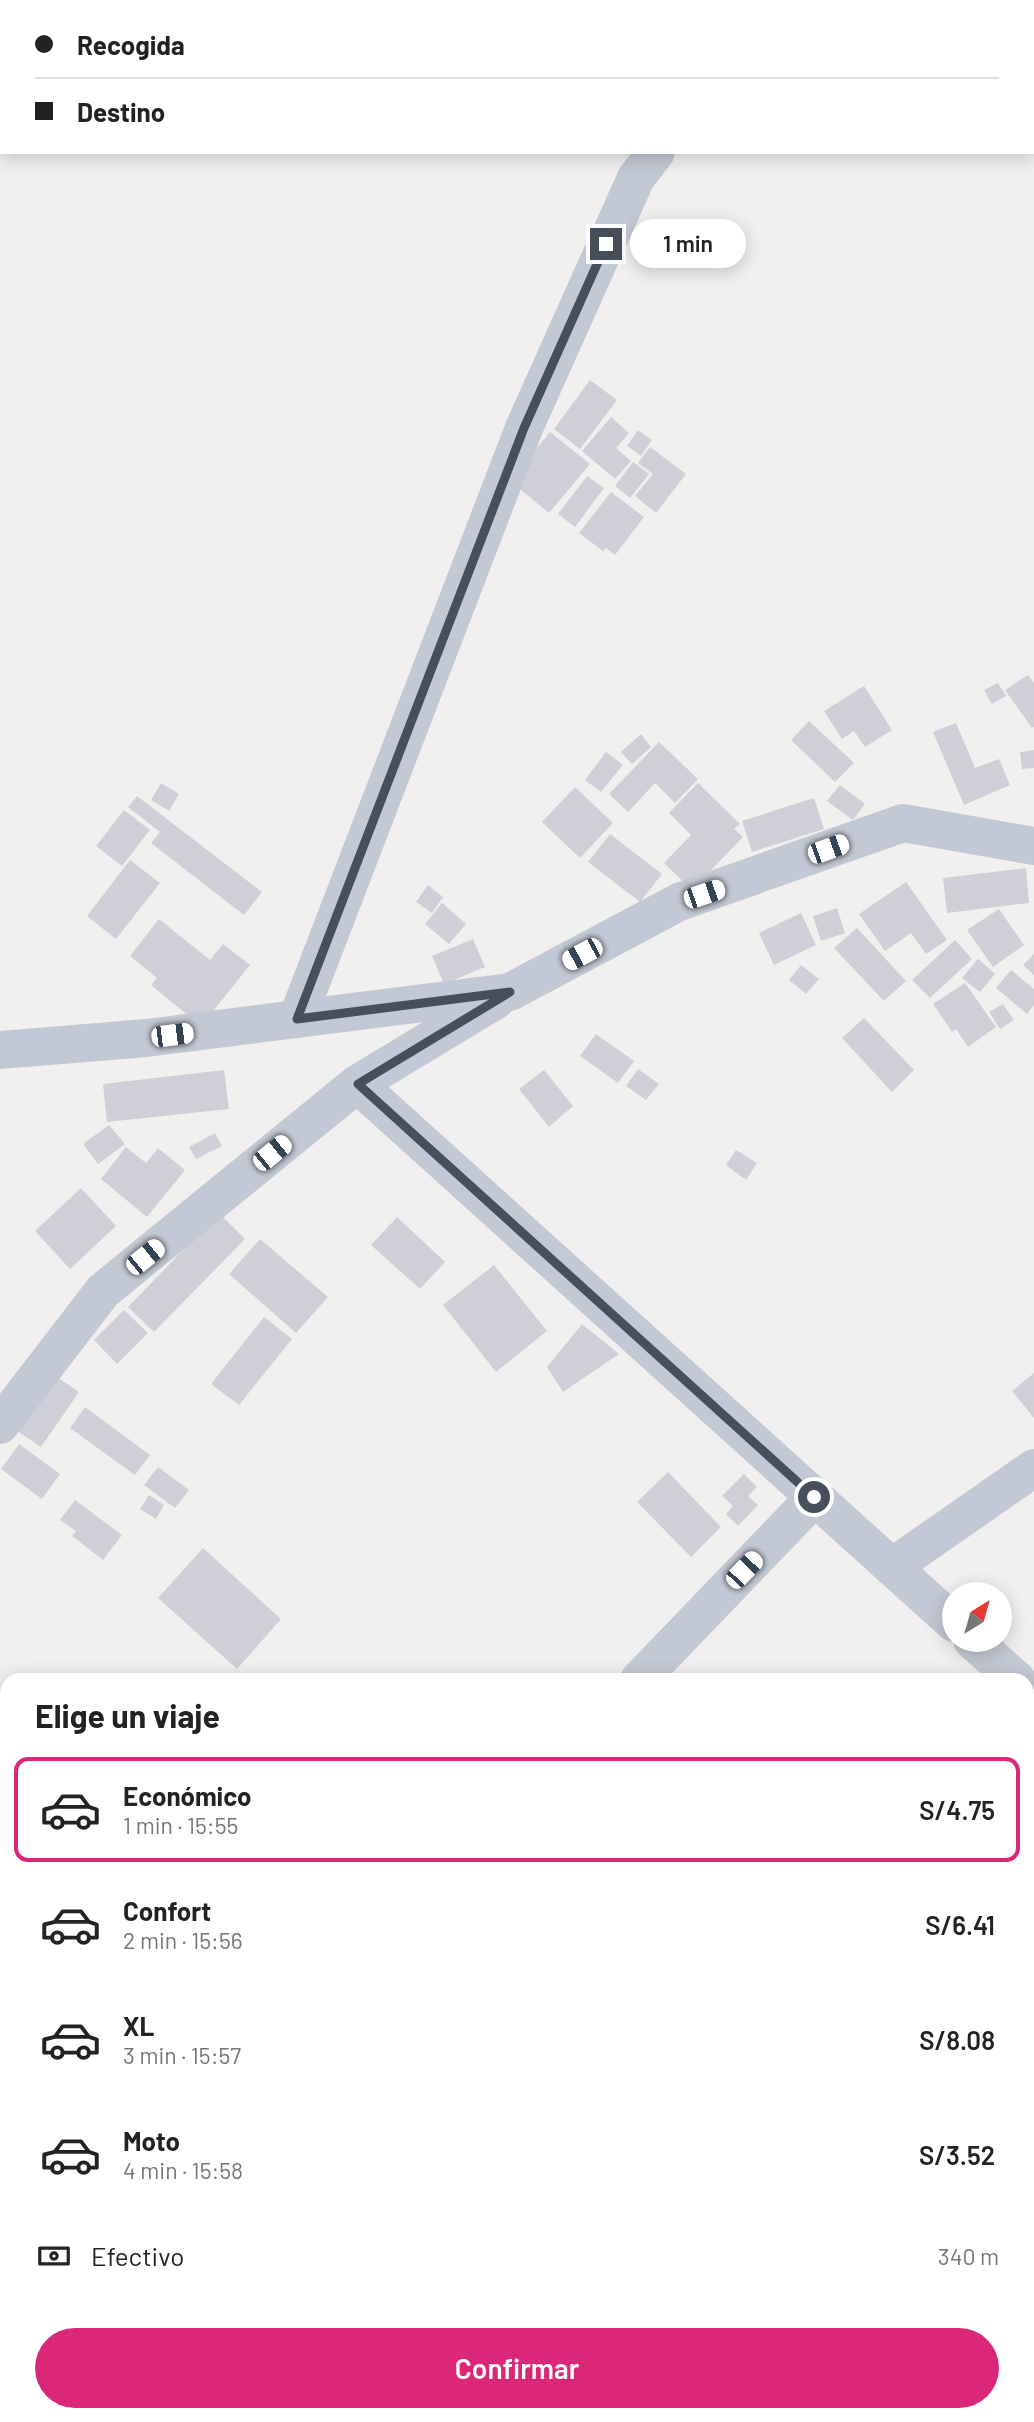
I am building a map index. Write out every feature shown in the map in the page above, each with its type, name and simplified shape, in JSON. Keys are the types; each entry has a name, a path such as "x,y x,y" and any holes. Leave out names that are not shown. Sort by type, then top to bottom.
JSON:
{"street":[{"path":"297,1019 524,428 636,178 654,154"},
{"path":"0,1425 103,1291 358,1084 510,992 679,902 903,823 1034,846"},
{"path":"0,1050 147,1038 510,992"},
{"path":"358,1084 942,1612"},
{"path":"892,1567 1034,1468"},
{"path":"646,1673 814,1497"},
{"path":"986,1652 1009,1673"}],"building":[{"path":"590,380 617,400 580,449 554,429"},
{"path":"611,417 629,433 616,448 631,461 615,479 582,451"},
{"path":"638,430 652,440 641,456 627,446"},
{"path":"550,432 590,464 549,513 510,481"},
{"path":"650,447 686,474 656,513 635,496 653,474 638,463"},
{"path":"633,462 649,474 630,498 615,486"},
{"path":"587,476 604,488 575,527 558,514"},
{"path":"611,492 644,517 615,555 606,548 603,551 579,533"},
{"path":"1028,675 1034,683 1032,728 1005,690"},
{"path":"998,683 1006,696 992,704 984,690"},
{"path":"864,686 892,730 865,747 854,731 842,739 824,711"},
{"path":"809,721 854,763 835,782 791,740"},
{"path":"956,723 975,768 999,759 1010,785 964,805 933,732"},
{"path":"641,734 651,747 632,764 621,752"},
{"path":"659,742 698,779 675,803 655,783 628,812 609,794"},
{"path":"1034,750 1034,768 1022,769 1020,752"},
{"path":"606,752 623,765 601,792 585,780"},
{"path":"161,783 179,794 169,811 151,800"},
{"path":"698,783 740,824 734,829 743,837 692,890 664,863 691,835 669,813"},
{"path":"840,785 865,804 853,820 827,801"},
{"path":"575,787 613,823 580,858 542,822"},
{"path":"137,796 262,892 244,915 151,843 160,832 128,807"},
{"path":"814,798 824,829 752,852 742,821"},
{"path":"124,810 150,830 122,866 96,846"},
{"path":"610,834 662,874 640,902 588,862"},
{"path":"130,860 160,883 116,939 87,916"},
{"path":"1026,868 1029,903 947,913 943,878"},
{"path":"906,882 947,940 926,954 911,933 885,951 859,914"},
{"path":"428,885 443,897 432,913 416,902"},
{"path":"442,903 466,924 449,944 425,924"},
{"path":"837,908 845,933 821,941 813,916"},
{"path":"999,909 1024,945 993,967 967,930"},
{"path":"801,913 816,945 774,965 759,933"},
{"path":"159,919 210,960 223,944 250,965 201,1026 151,985 157,978 130,956"},
{"path":"857,928 906,981 884,1001 834,948"},
{"path":"473,939 485,967 444,984 432,956"},
{"path":"955,940 972,959 930,998 912,980"},
{"path":"1034,954 1034,975 1023,965"},
{"path":"978,959 995,974 980,992 962,978"},
{"path":"801,965 819,979 806,994 789,980"},
{"path":"1011,970 1034,989 1034,1005 1027,1014 996,988"},
{"path":"965,983 996,1027 968,1047 956,1029 952,1032 933,1004"},
{"path":"1003,1004 1014,1020 1000,1029 989,1012"},
{"path":"864,1018 914,1070 892,1092 842,1038"},
{"path":"596,1034 634,1061 618,1083 580,1056"},
{"path":"638,1069 659,1084 646,1100 626,1086"},
{"path":"224,1070 229,1109 107,1122 103,1084"},
{"path":"544,1070 573,1106 549,1127 519,1089"},
{"path":"109,1125 125,1144 98,1164 83,1144"},
{"path":"215,1133 222,1146 196,1159 189,1147"},
{"path":"126,1147 146,1163 158,1148 185,1170 147,1217 101,1179"},
{"path":"736,1150 757,1163 746,1180 726,1165"},
{"path":"81,1188 116,1226 70,1269 35,1231"},
{"path":"219,1213 245,1239 154,1332 128,1307"},
{"path":"397,1217 445,1262 420,1289 371,1245"},
{"path":"260,1239 328,1297 296,1333 229,1274"},
{"path":"494,1265 547,1331 496,1372 443,1305"},
{"path":"124,1310 148,1333 117,1364 94,1340"},
{"path":"264,1317 292,1339 239,1405 211,1384"},
{"path":"582,1324 619,1354 563,1392 547,1367"},
{"path":"51,1373 79,1392 41,1447 14,1429"},
{"path":"1034,1373 1034,1418 1012,1391"},
{"path":"85,1407 150,1455 135,1475 70,1428"},
{"path":"19,1444 60,1474 42,1499 1,1469"},
{"path":"158,1467 189,1490 175,1508 144,1485"},
{"path":"668,1472 721,1527 691,1557 637,1502"},
{"path":"744,1474 757,1487 748,1496 758,1505 738,1526 726,1514 733,1506 722,1496"},
{"path":"149,1495 164,1505 156,1519 140,1509"},
{"path":"75,1500 122,1535 103,1560 72,1536 76,1531 60,1520"},
{"path":"203,1548 281,1619 237,1669 158,1598"}],"route":[{"path":"606,244 524,428 297,1019 510,992 358,1084 814,1497"}]}
